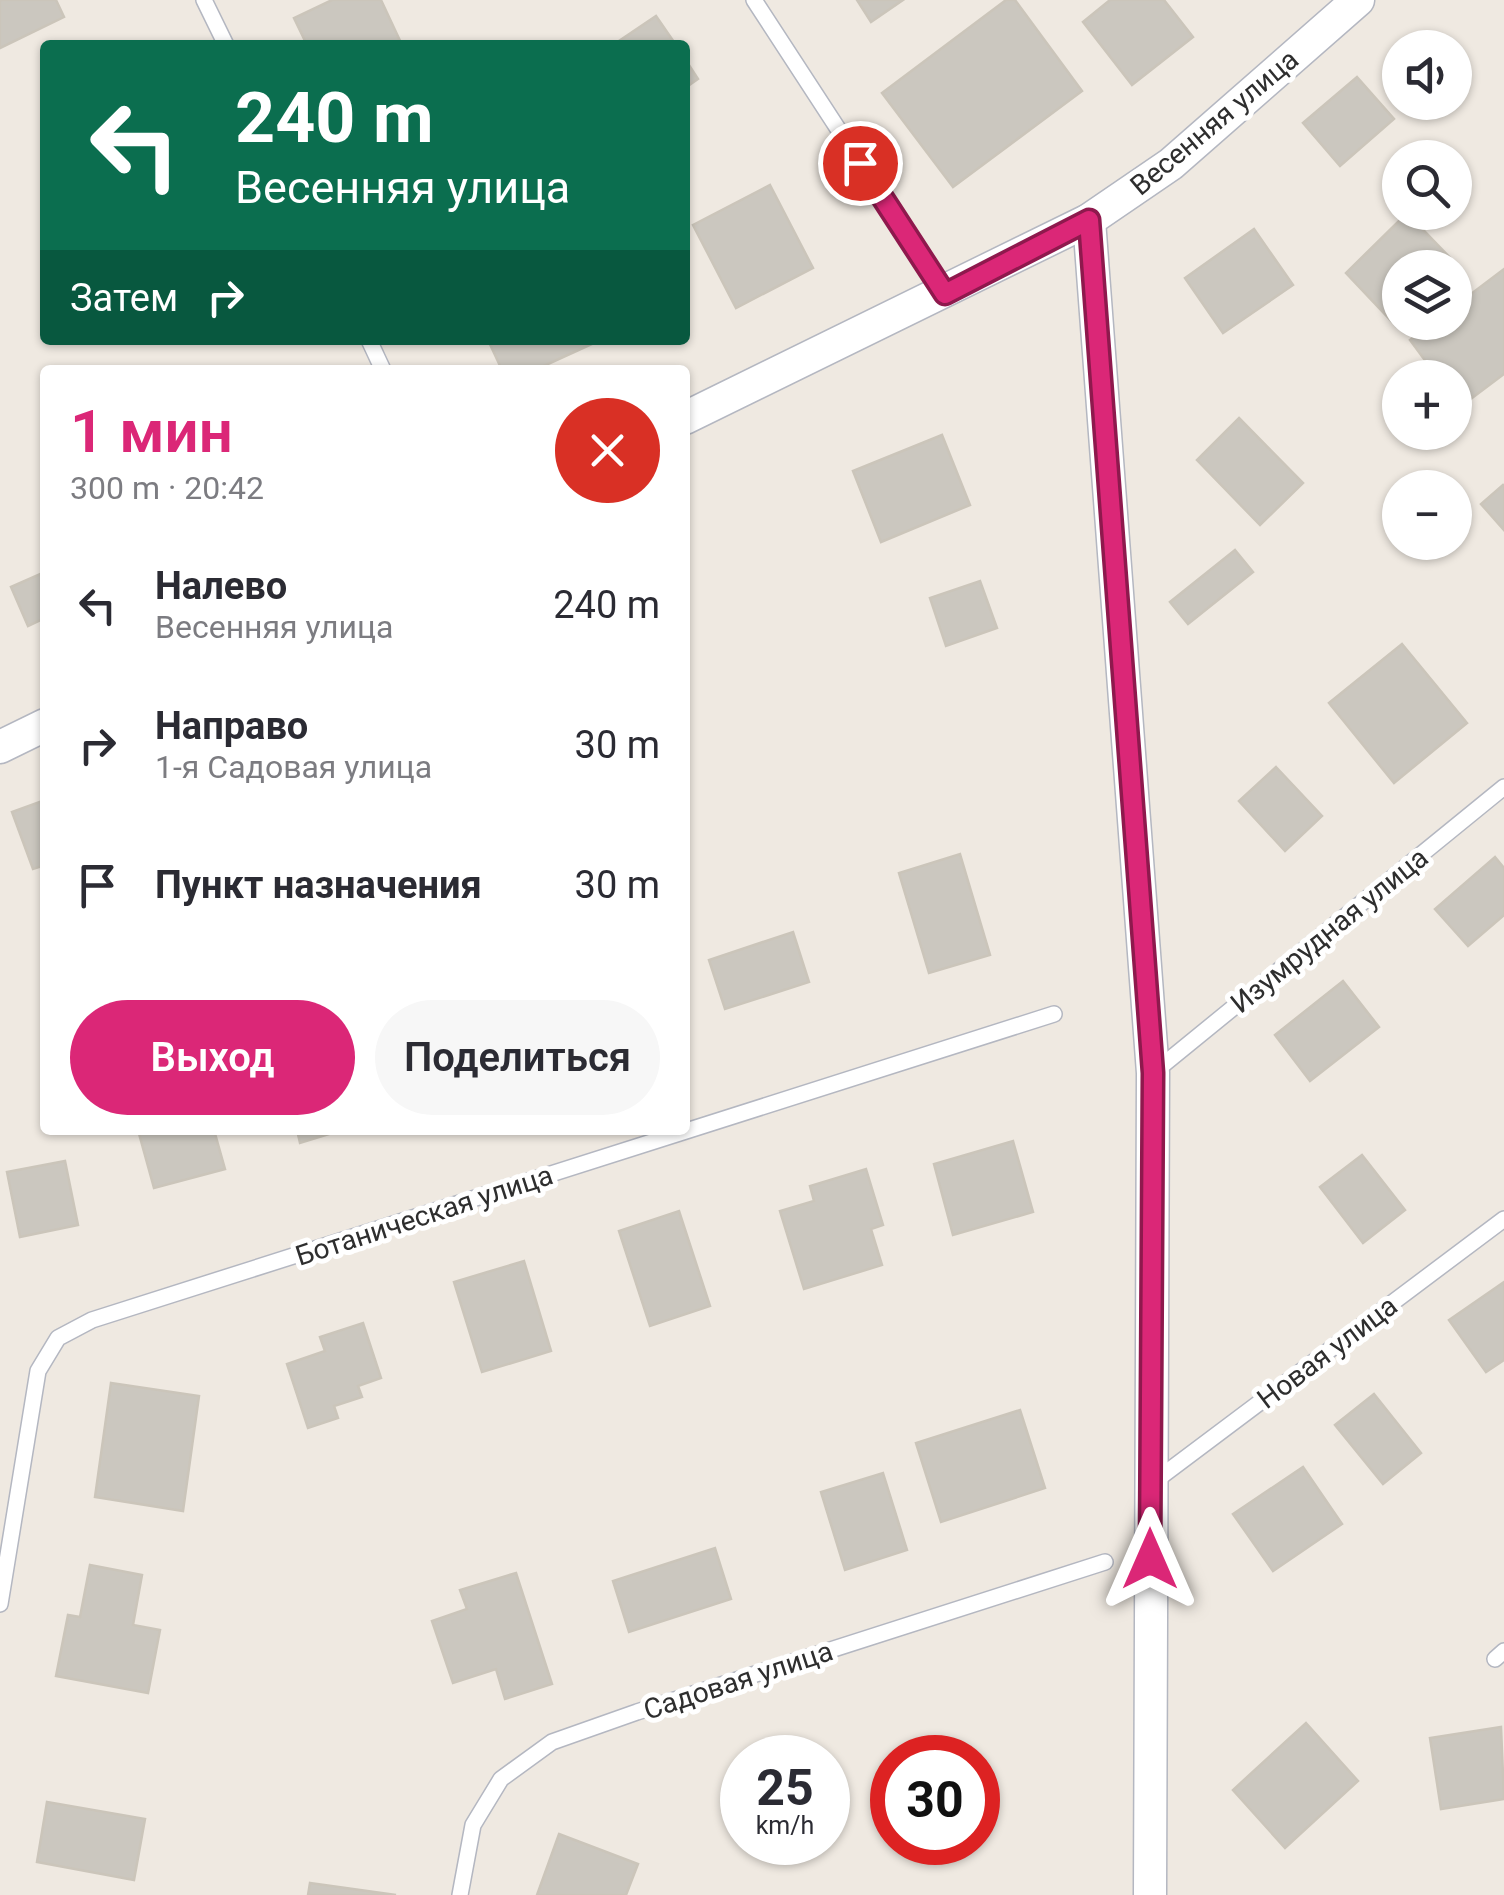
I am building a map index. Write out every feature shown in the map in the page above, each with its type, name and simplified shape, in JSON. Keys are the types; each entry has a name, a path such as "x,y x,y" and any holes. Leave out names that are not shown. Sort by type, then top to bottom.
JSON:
{"street":[{"name":"Весенняя улица","path":"690,416 945,294 1089,220 1171,164 1358,0"},
{"path":"1089,220 1153,1073 1150,1895"},
{"path":"0,747 40,728"}],"lane":[{"path":"204,0 224,40"},
{"path":"754,0 945,294"},
{"name":"Изумрудная улица","path":"1153,1073 1504,788"},
{"name":"Ботаническая улица","path":"690,1130 1054,1014"},
{"name":"Ботаническая улица","path":"0,1604 38,1370 58,1338 92,1320 674,1135"},
{"name":"Новая улица","path":"1151,1485 1504,1220"},
{"name":"Садовая улица","path":"460,1895 473,1825 501,1779 552,1742 1105,1562"}],"building":[{"path":"0,0 56,0 64,17 0,48"},
{"path":"332,0 381,0 400,40 305,40 294,18"},
{"path":"857,0 903,0 871,22"},
{"path":"1006,0 1015,0 1082,91 953,187 882,93"},
{"path":"1110,0 1164,0 1193,37 1132,85 1083,22"},
{"path":"656,16 673,40 620,40"},
{"path":"690,67 698,79 690,85"},
{"path":"1357,77 1382,105 1382,120 1393,120 1340,166 1303,123"},
{"path":"770,185 813,268 736,308 693,225"},
{"path":"1254,229 1293,285 1223,333 1185,278"},
{"path":"1390,230 1423,230 1443,250 1382,250 1382,311 1346,273"},
{"path":"1504,269 1504,374 1472,398 1472,360 1425,360 1410,340 1472,340 1472,293"},
{"path":"490,345 590,345 546,365 500,365"},
{"path":"1239,418 1303,483 1260,525 1197,460"},
{"path":"942,435 970,505 881,542 853,471"},
{"path":"1504,486 1504,530 1481,504"},
{"path":"1235,550 1253,572 1188,624 1170,602"},
{"path":"40,574 40,620 28,626 11,587"},
{"path":"980,581 997,628 946,646 930,598"},
{"path":"1402,644 1467,723 1394,783 1329,703"},
{"path":"1276,767 1322,816 1285,851 1239,801"},
{"path":"40,802 40,867 33,869 12,812"},
{"path":"960,854 990,955 929,973 899,873"},
{"path":"1495,857 1504,868 1504,915 1468,946 1435,909"},
{"path":"793,932 809,982 725,1009 709,960"},
{"path":"1343,981 1379,1027 1310,1081 1275,1035"},
{"path":"139,1135 215,1135 225,1169 154,1188"},
{"path":"298,1135 326,1135 300,1143"},
{"path":"1013,1141 1033,1212 953,1235 934,1164"},
{"path":"1362,1155 1405,1210 1363,1243 1320,1187"},
{"path":"65,1161 78,1225 20,1237 7,1172"},
{"path":"866,1169 883,1225 871,1229 882,1265 804,1289 780,1211 814,1201 810,1186"},
{"path":"679,1211 710,1306 650,1326 619,1231"},
{"path":"524,1261 551,1351 482,1372 454,1282"},
{"path":"1504,1282 1504,1360 1486,1372 1449,1320"},
{"path":"363,1323 381,1378 358,1386 362,1397 334,1406 338,1418 308,1428 287,1364 325,1351 320,1337"},
{"path":"111,1383 199,1396 183,1511 95,1497"},
{"path":"1374,1394 1421,1453 1383,1484 1335,1425"},
{"path":"1020,1410 1045,1488 941,1522 916,1443"},
{"path":"1303,1467 1342,1524 1273,1571 1233,1514"},
{"path":"883,1473 907,1550 845,1570 821,1492"},
{"path":"715,1548 731,1599 629,1632 613,1581"},
{"path":"90,1565 142,1575 133,1625 160,1630 148,1693 56,1676 68,1615 80,1617"},
{"path":"516,1573 552,1684 505,1699 496,1669 453,1683 432,1621 467,1609 460,1590"},
{"path":"1306,1723 1358,1781 1285,1848 1233,1790"},
{"path":"1501,1727 1504,1799 1441,1809 1430,1738"},
{"path":"47,1802 145,1819 134,1880 37,1862"},
{"path":"559,1834 638,1864 626,1895 537,1895"},
{"path":"310,1883 396,1895 308,1895"}],"route":[{"path":"860,163 945,294 1089,220 1153,1073 1150,1559"}]}
